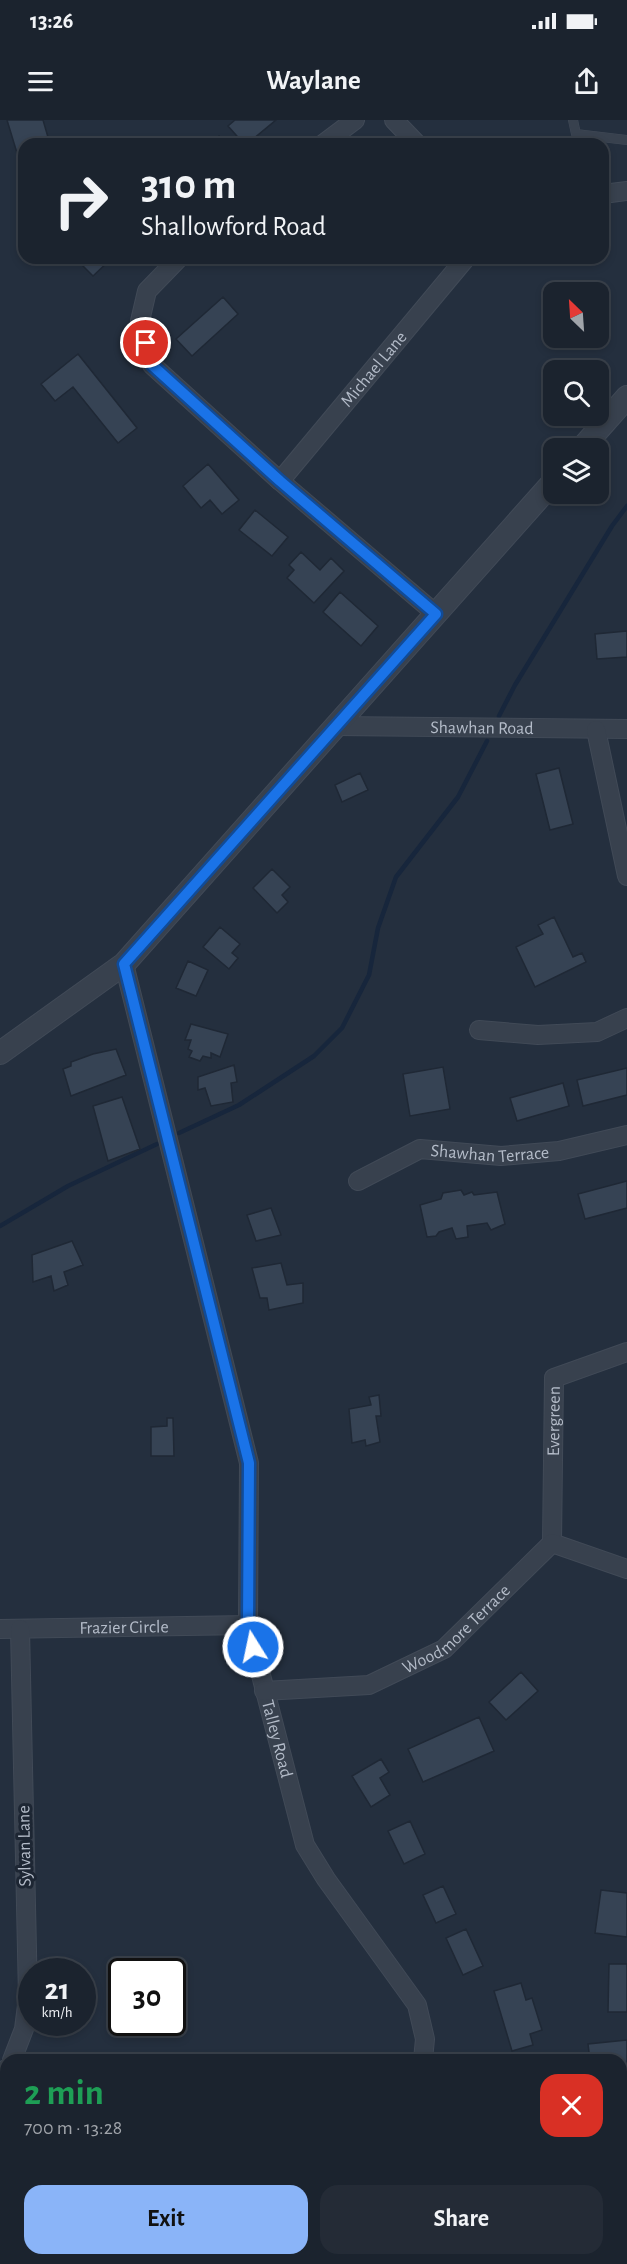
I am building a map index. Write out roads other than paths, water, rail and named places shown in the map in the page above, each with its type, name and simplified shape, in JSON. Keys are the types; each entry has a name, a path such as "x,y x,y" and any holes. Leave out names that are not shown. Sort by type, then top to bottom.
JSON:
{"street":[{"path":"330,138 355,120"},
{"path":"394,120 411,138"},
{"path":"609,193 627,190"},
{"path":"173,264 147,291 140,321 152,365 280,481 436,614"},
{"name":"Michael Lane","path":"280,481 461,264"},
{"path":"591,438 627,397"},
{"path":"0,1053 124,964 543,493"},
{"name":"Shawhan Road","path":"336,726 627,729"},
{"path":"596,730 627,876"},
{"name":"Talley Road","path":"124,964 249,1463 248,1625 305,1845 326,1879 417,2005 425,2039 424,2054"},
{"path":"479,1030 538,1035 597,1032 627,1018"},
{"name":"Shawhan Terrace","path":"358,1181 420,1149 501,1156 560,1150 627,1135"},
{"name":"Evergreen","path":"552,1543 554,1378 627,1352"},
{"path":"552,1543 627,1569"},
{"name":"Woodmore Terrace","path":"264,1690 369,1685 444,1649 552,1543"},
{"name":"Frazier Circle","path":"0,1629 248,1625"},
{"name":"Sylvan Lane","path":"14,2054 24,2029 28,1997 20,1629"}],"lane":[{"path":"573,120 576,134 627,140"}],"waterway":[{"path":"499,716 515,685 612,526 627,506"},
{"path":"179,1133 239,1105 314,1056 342,1028 369,975 378,928 396,877 458,797 487,741"},
{"path":"0,1226 68,1186 157,1144"}]}
